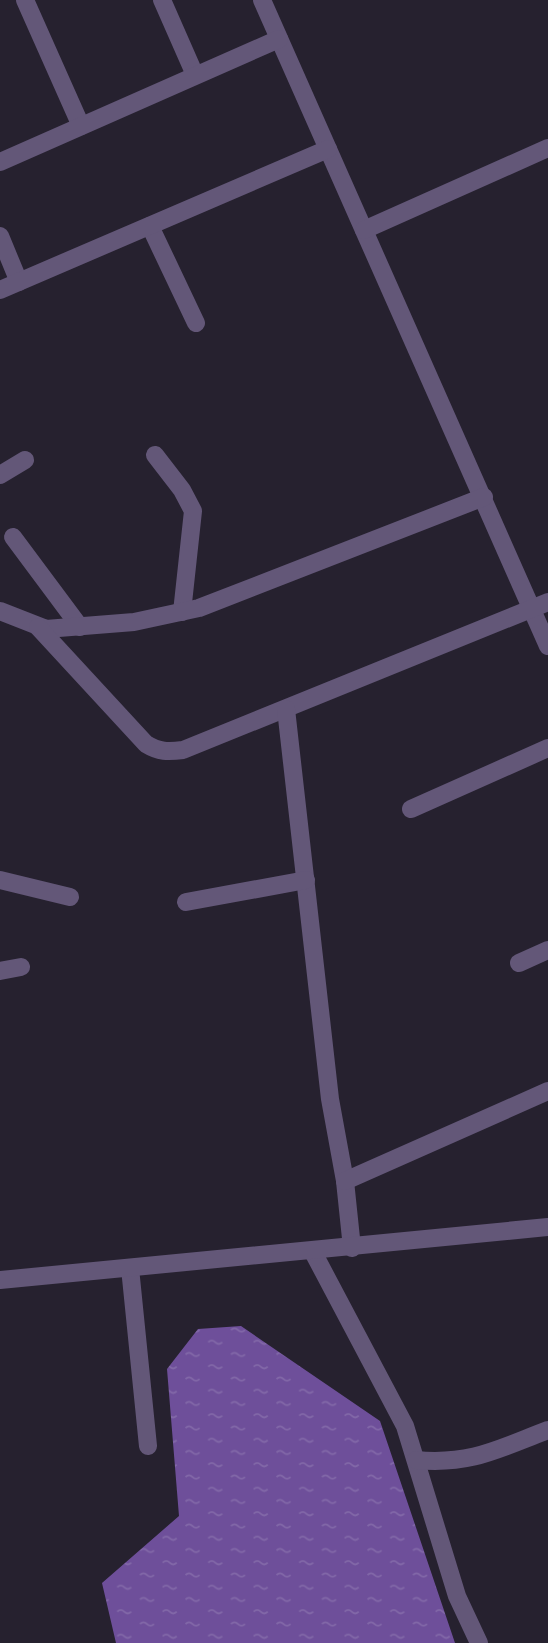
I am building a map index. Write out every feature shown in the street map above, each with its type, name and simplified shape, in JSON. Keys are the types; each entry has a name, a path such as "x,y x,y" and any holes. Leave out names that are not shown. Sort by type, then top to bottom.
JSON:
{"street":[{"path":"24,0 81,126"},
{"path":"162,0 195,75"},
{"path":"262,0 484,497 540,606 548,646"},
{"path":"0,162 279,39"},
{"path":"364,230 548,148"},
{"path":"0,290 328,149"},
{"path":"150,226 196,323"},
{"path":"0,236 19,282"},
{"path":"155,456 182,490 192,511 182,612"},
{"path":"0,475 26,460"},
{"path":"38,628 80,628 134,622 182,612 234,596 484,497"},
{"path":"13,537 80,628"},
{"path":"0,611 38,628 146,744 156,750 183,750 540,606"},
{"path":"286,709 330,1099 345,1181 352,1248"},
{"path":"411,809 548,748"},
{"path":"0,880 70,897"},
{"path":"186,902 306,880"},
{"path":"519,963 548,950"},
{"path":"0,971 21,967"},
{"path":"345,1181 548,1091"},
{"path":"0,1280 313,1252 548,1227"},
{"path":"313,1252 405,1426 457,1596 479,1643"},
{"path":"130,1268 148,1446"},
{"path":"416,1460 468,1460 548,1430"}],"water":[{"path":"241,1326 380,1421 455,1643 116,1643 102,1583 179,1516 167,1369 198,1329"}]}
